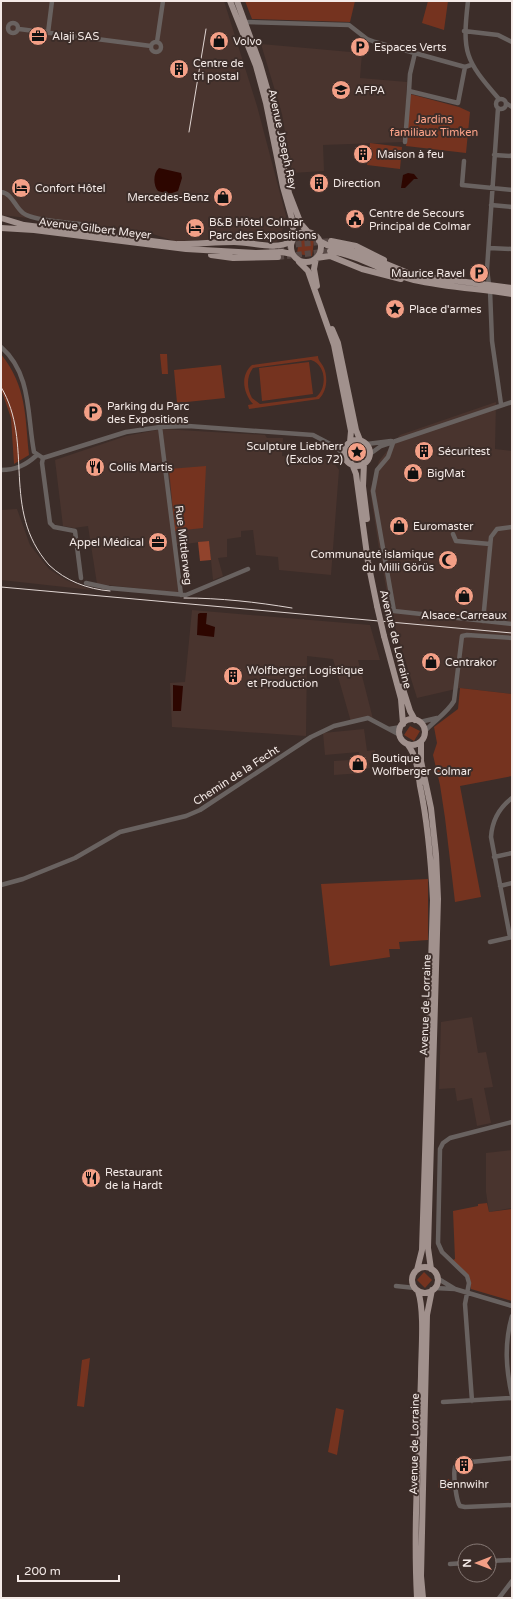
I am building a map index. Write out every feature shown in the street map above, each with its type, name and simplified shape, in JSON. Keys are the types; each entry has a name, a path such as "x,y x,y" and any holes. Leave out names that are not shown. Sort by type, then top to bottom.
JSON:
{"main road":[{"name":"Avenue Joseph Rey","path":"230,1 256,66 266,103 283,188 292,219 293,239"},
{"name":"Avenue Joseph Rey","path":"237,1 260,64 271,102 289,193 301,224 308,232"},
{"name":"Avenue Gilbert Meyer","path":"1,218 24,225 173,244 207,247 268,249"},
{"name":"Avenue Gilbert Meyer","path":"1,228 34,230 186,249 233,258 278,257"},
{"path":"320,241 321,249 316,258 314,269 316,281 338,344 356,430 360,440 367,444 370,454 364,464 352,464 345,455 351,431 334,345 308,271 292,254 290,249 293,239 302,233 308,232 316,236 320,241 327,245 362,254 413,275 489,288 512,294"},
{"name":"Avenue Gilbert Meyer","path":"173,244 234,242 274,246 282,245 293,239"},
{"path":"331,241 343,242 369,251 392,267"},
{"name":"Avenue Gilbert Meyer","path":"186,249 256,253 282,252 292,254"},
{"path":"330,251 351,255 397,275 414,280"},
{"path":"300,262 309,262 316,258 330,256 378,274 405,280 489,288 512,288"},
{"path":"348,444 360,440"},
{"name":"Avenue de Lorraine","path":"352,464 356,474 368,562 378,606 403,692 417,721"},
{"name":"Avenue de Lorraine","path":"364,464 364,496 378,606"},
{"name":"Avenue de Lorraine","path":"386,635 401,699 402,725"},
{"path":"410,720 417,721 425,731 421,742 415,745 408,745 404,743 400,735 402,725 410,720"},
{"name":"Avenue de Lorraine","path":"421,742 421,761 431,808 438,884 428,1248 431,1269 437,1278 427,1315 421,1576 423,1598"},
{"name":"Avenue de Lorraine","path":"408,745 416,762 425,808 431,854 432,900 422,1250 417,1270 413,1275 412,1281 417,1289 421,1310 416,1548 417,1598"},
{"path":"417,1270 424,1267 431,1269"},
{"path":"417,1289 426,1292 433,1289"}],"street":[{"path":"48,33 52,1"},
{"path":"157,42 163,1"},
{"path":"468,1 464,31 465,44 472,65 499,99 503,99 512,107"},
{"path":"244,22 349,25 367,39 465,67 472,65"},
{"path":"19,29 151,46 157,42"},
{"path":"464,31 498,35 512,42"},
{"path":"151,46 154,52 160,51 161,45 157,42"},
{"path":"405,142 410,74 415,53"},
{"path":"409,92 458,104 465,67"},
{"path":"499,99 496,104 498,108 487,269 492,341 501,404"},
{"path":"498,108 503,109 506,103"},
{"path":"494,155 510,156 512,154"},
{"path":"464,161 462,185 512,190"},
{"path":"1,192 10,196 16,206 30,217 80,224"},
{"path":"491,205 512,207"},
{"path":"489,248 512,249"},
{"path":"1,347 13,362 24,385 28,398 32,445 34,452 38,456 44,458 126,432 160,427 188,426 319,436 345,455"},
{"path":"370,454 381,446 501,404 512,402"},
{"name":"Rue Mittlerweg","path":"160,427 181,595 191,593 248,569"},
{"path":"367,444 395,442"},
{"path":"395,442 388,452 388,456 377,470 373,491 392,608 394,611 399,613 512,624"},
{"path":"334,446 348,444"},
{"path":"381,446 388,452"},
{"path":"1,470 16,469 26,465 38,456"},
{"path":"44,458 42,463 50,523 54,528 75,531 81,578"},
{"path":"483,621 490,544 494,532 497,529 512,527"},
{"path":"453,534 456,541 490,544"},
{"path":"86,583 109,588 181,595"},
{"path":"425,731 436,718 450,708 454,701 462,636 512,638"},
{"name":"Chemin de la Fecht","path":"1,885 23,879 75,858 120,832 186,816 200,810 311,737 334,726 368,718 380,723 387,729 400,735"},
{"path":"417,721 436,718"},
{"path":"387,729 402,725"},
{"path":"490,942 511,937 491,837 494,824 501,808 512,798"},
{"path":"494,857 512,853"},
{"path":"500,886 512,884"},
{"path":"472,1400 465,1304 469,1283 467,1276 442,1252 438,1243 440,1149 445,1140 512,1122"},
{"path":"437,1278 455,1289 512,1306"},
{"path":"406,1286 412,1281"},
{"path":"396,1286 406,1286 417,1289"},
{"path":"433,1289 455,1289"},
{"path":"443,1402 512,1397 506,1365 508,1333 512,1316"},
{"path":"506,1351 512,1350"},
{"path":"512,1458 460,1463 456,1465 455,1470 457,1501 460,1506 512,1505"},
{"path":"497,1561 512,1560"},
{"path":"450,1564 457,1564"},
{"path":"499,1598 512,1581"}],"shaded area":[{"path":"1,1 224,1 257,106 286,216 280,240 276,242 239,239 174,241 144,231 1,215"},
{"name":"AFPA","path":"261,44 362,53 360,78 407,82 404,142 323,145 324,171 292,173 282,114"},
{"path":"159,168 181,173 182,178 178,191 169,194 158,191 155,186 154,179"},
{"path":"408,173 414,174 418,179 414,179 405,188 401,188 403,175"},
{"path":"496,402 495,449 512,451 512,694 460,688 417,698 391,614 370,490 379,461 400,435"},
{"path":"162,429 265,435 267,438 283,438 282,456 332,460 339,470 331,575 279,570 278,557 256,555 253,530 241,531 241,537 227,539 227,557 218,558 223,576 213,580 209,541 177,545 182,593 97,584 88,526 74,528 63,526 55,460 126,436"},
{"path":"17,509 30,545 49,569 66,580 92,590 1,580 1,510"},
{"path":"209,541 211,560 200,561 198,542"},
{"path":"192,610 370,625 380,660 358,660 373,719 351,722 333,659 307,656 306,736 172,727 170,683 185,682"},
{"path":"207,613 206,624 215,627 214,637 197,635 198,614"},
{"path":"173,685 183,686 181,711 173,711"},
{"path":"364,729 367,751 375,750 376,762 369,763 370,768 362,769 362,773 334,775 334,761 350,760 350,757 358,757 359,752 325,755 323,733"},
{"path":"472,1017 478,1053 486,1052 493,1087 484,1088 491,1123 477,1126 472,1098 457,1101 455,1088 439,1089 441,1022"},
{"path":"512,1150 512,1208 489,1212 486,1192 486,1153"}],"green space":[{"path":"245,1 355,1 350,22 252,19"},
{"path":"428,1 448,1 444,30 422,23"},
{"name":"Jardins familiaux Timken","path":"410,94 459,107 470,112 466,153 406,146"},
{"path":"370,143 402,147 400,169 367,165"},
{"path":"299,239 314,241 312,256 297,254"},
{"path":"1,354 10,366 16,378 25,415 29,455 14,464 11,418 1,389"},
{"path":"160,354 167,354 168,374 162,374"},
{"path":"318,356 325,372 326,380 324,392 319,399 249,409 248,405 253,404 247,395 244,379 248,369 252,365","holes":["311,360 316,363 323,372 324,377 322,389 316,397 260,404 252,398 249,391 248,379 253,368"]},
{"path":"309,362 313,394 262,401 259,368"},
{"path":"221,365 225,398 177,403 174,370"},
{"path":"356,444 365,451 359,461 349,454"},
{"path":"206,466 203,528 175,531 169,469"},
{"path":"460,688 512,694 512,776 460,786 481,897 455,902 445,818 440,785 433,755 437,743 434,727 458,709"},
{"path":"410,726 420,731 414,741 404,735"},
{"path":"428,879 428,940 399,942 400,949 389,949 390,957 330,966 321,884"},
{"path":"487,1203 489,1212 512,1209 512,1301 471,1289 468,1275 453,1260 455,1259 453,1211"},
{"path":"424,1272 432,1280 425,1288 417,1280"},
{"path":"90,1358 84,1407 77,1406 82,1360"},
{"path":"336,1408 344,1410 337,1455 328,1452"},
{"path":"449,1479 452,1488 449,1490 441,1490 438,1487 439,1481"}],"tunnel":[{"path":"269,249 331,241"},
{"path":"278,257 330,251"}],"railway":[{"path":"189,132 206,29"},
{"path":"1,387 11,409 16,431 21,499 26,522 34,544 49,565 62,576 85,586 110,591"},
{"path":"1,587 512,633"},
{"path":"184,598 238,601 292,608"}],"place":[{"name":"Alaji SAS","path":"38,36"},
{"name":"Volvo","path":"219,41"},
{"name":"Espaces Verts","path":"360,47"},
{"name":"Centre de tri postal","path":"179,69"},
{"name":"AFPA","path":"341,90"},
{"name":"Maison à feu","path":"363,154"},
{"name":"Direction","path":"319,183"},
{"name":"Confort Hôtel","path":"21,188"},
{"name":"Mercedes-Benz","path":"223,197"},
{"name":"Centre de Secours Principal de Colmar","path":"355,219"},
{"name":"B&B Hôtel Colmar Parc des Expositions","path":"195,228"},
{"name":"Maurice Ravel","path":"479,273"},
{"name":"Place d'armes","path":"395,309"},
{"name":"Parking du Parc des Expositions","path":"93,412"},
{"name":"Sécuritest","path":"424,451"},
{"name":"Sculpture Liebherr (Exclos 72)","path":"357,452"},
{"name":"Collis Martis","path":"95,467"},
{"name":"BigMat","path":"413,473"},
{"name":"Euromaster","path":"399,526"},
{"name":"Appel Médical","path":"158,542"},
{"name":"Communauté islamique du Milli Görüs","path":"448,560"},
{"name":"Alsace-Carreaux","path":"464,596"},
{"name":"Centrakor","path":"431,662"},
{"name":"Wolfberger Logistique et Production","path":"233,676"},
{"name":"Boutique Wolfberger Colmar","path":"358,764"},
{"name":"Restaurant de la Hardt","path":"91,1178"},
{"name":"Bennwihr","path":"464,1465"}]}
